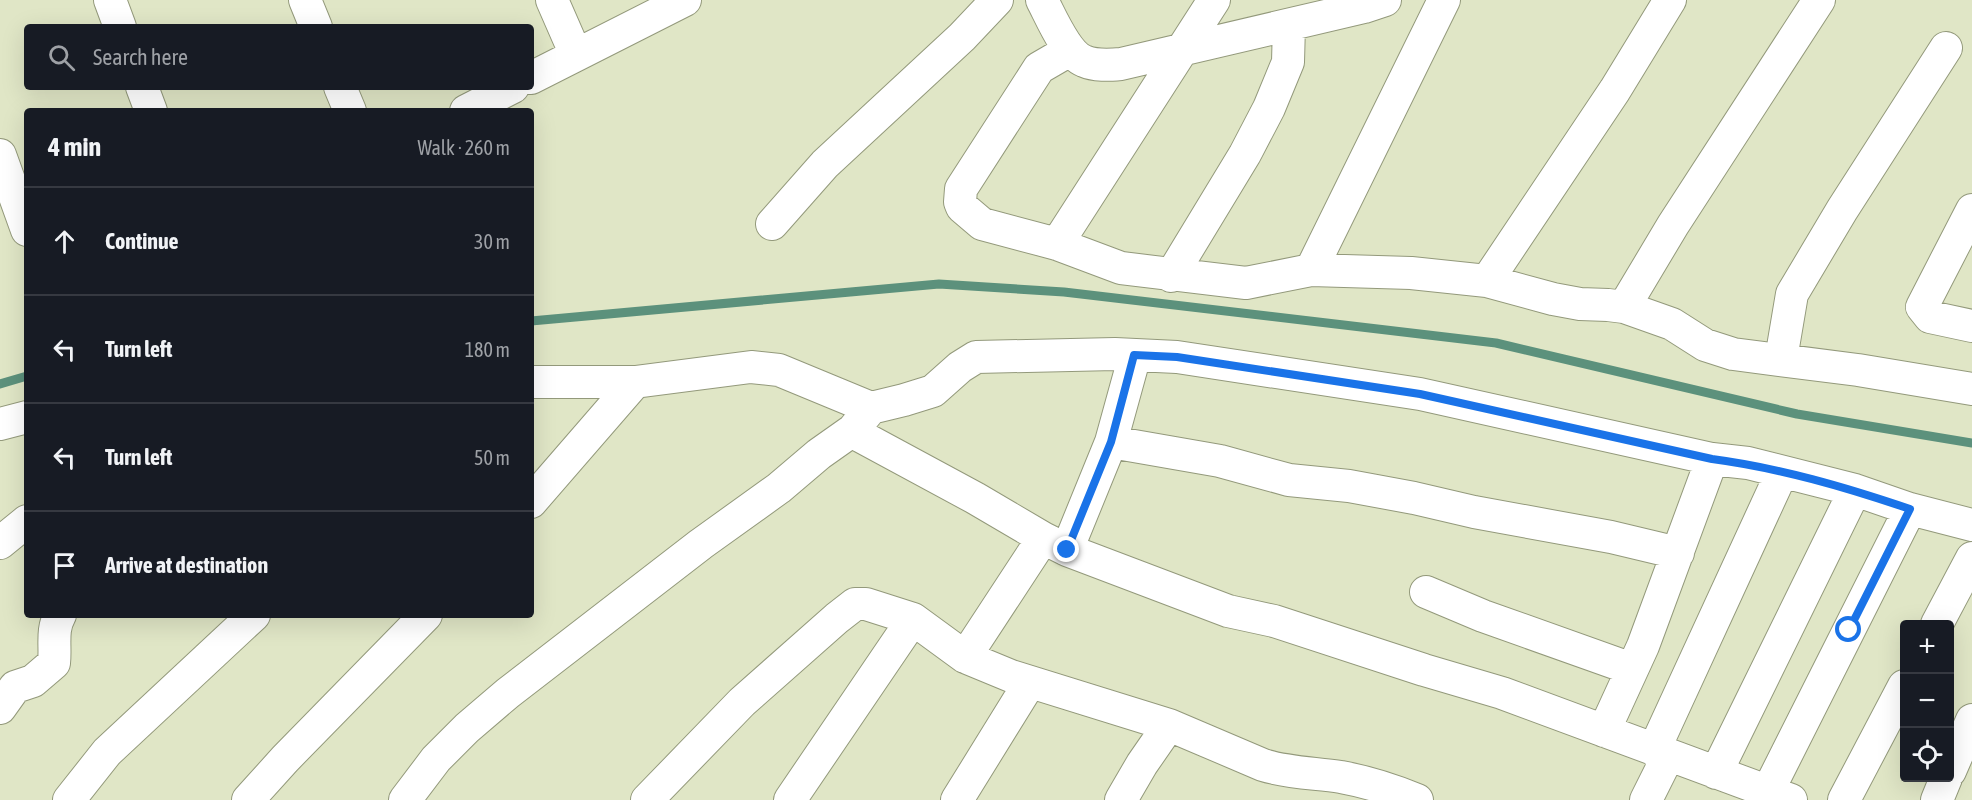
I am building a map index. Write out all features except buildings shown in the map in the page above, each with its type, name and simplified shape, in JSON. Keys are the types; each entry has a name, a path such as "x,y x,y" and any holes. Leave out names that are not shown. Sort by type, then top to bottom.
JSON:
{"street":[{"path":"110,0 119,24"},
{"path":"306,0 315,24"},
{"path":"552,0 576,55"},
{"path":"534,76 685,0"},
{"path":"772,224 825,164 962,37 998,0"},
{"path":"1042,0 1070,50 1082,61 1101,65 1121,64 1182,50 1384,0"},
{"path":"1057,244 1214,0"},
{"path":"1311,270 1444,0"},
{"path":"1487,281 1615,90 1670,0"},
{"path":"1624,308 1679,216 1819,0"},
{"path":"1171,276 1245,154 1269,108 1288,62 1289,25"},
{"path":"1781,359 1792,294 1842,210 1946,48"},
{"path":"1070,50 1039,68 959,195 962,207 982,224 1057,244 1121,268 1171,276 1246,283 1311,270 1411,273 1487,281 1580,304 1624,308 1672,324 1705,345 1733,354 1781,359 1972,389"},
{"path":"143,90 150,108"},
{"path":"341,90 349,108"},
{"path":"472,108 507,90"},
{"path":"0,155 24,222"},
{"path":"1972,210 1922,307 1930,317 1972,326"},
{"path":"405,800 436,759 467,728 508,693 701,544 779,488 862,419 904,400 933,391 960,367 976,357 1062,354 1177,357 1420,394 1712,459 1748,463 1855,490 1910,509 1972,525"},
{"path":"965,657 1055,544 1111,442 1134,355"},
{"path":"534,382 635,382 698,372 751,367 779,370 862,419 874,444 1055,544 1228,611 1274,621 1502,693 1779,795 1910,509"},
{"path":"534,499 635,382"},
{"path":"0,424 24,418"},
{"path":"1111,442 1220,461 1289,480 1349,486 1414,498 1474,512 1611,537 1678,553"},
{"path":"1604,731 1632,669 1712,459"},
{"path":"1646,800 1661,753 1782,472"},
{"path":"1716,773 1855,490"},
{"path":"0,543 24,523"},
{"path":"1939,620 1972,558"},
{"path":"1426,592 1483,616 1632,669"},
{"path":"647,800 742,702 854,605 862,603 914,619 965,657 1030,682 1169,725 1277,769 1341,777 1387,787 1417,800"},
{"path":"0,708 15,687 33,681 54,663 56,649 54,634 59,618"},
{"path":"69,800 107,752 251,618"},
{"path":"248,800 423,618"},
{"path":"790,800 914,619"},
{"path":"957,800 1030,682"},
{"path":"1844,800 1900,695"},
{"path":"1954,762 1972,720"},
{"path":"1121,800 1169,725"},
{"path":"1936,800 1945,782"}],"waterway":[{"path":"534,321 939,284 1064,292 1496,343 1797,414 1972,443"},
{"path":"0,384 24,377"}],"route":[{"path":"1067,550 1111,442 1134,355 1177,357 1420,394 1712,459 1748,463 1855,490 1910,509 1849,630"}]}
